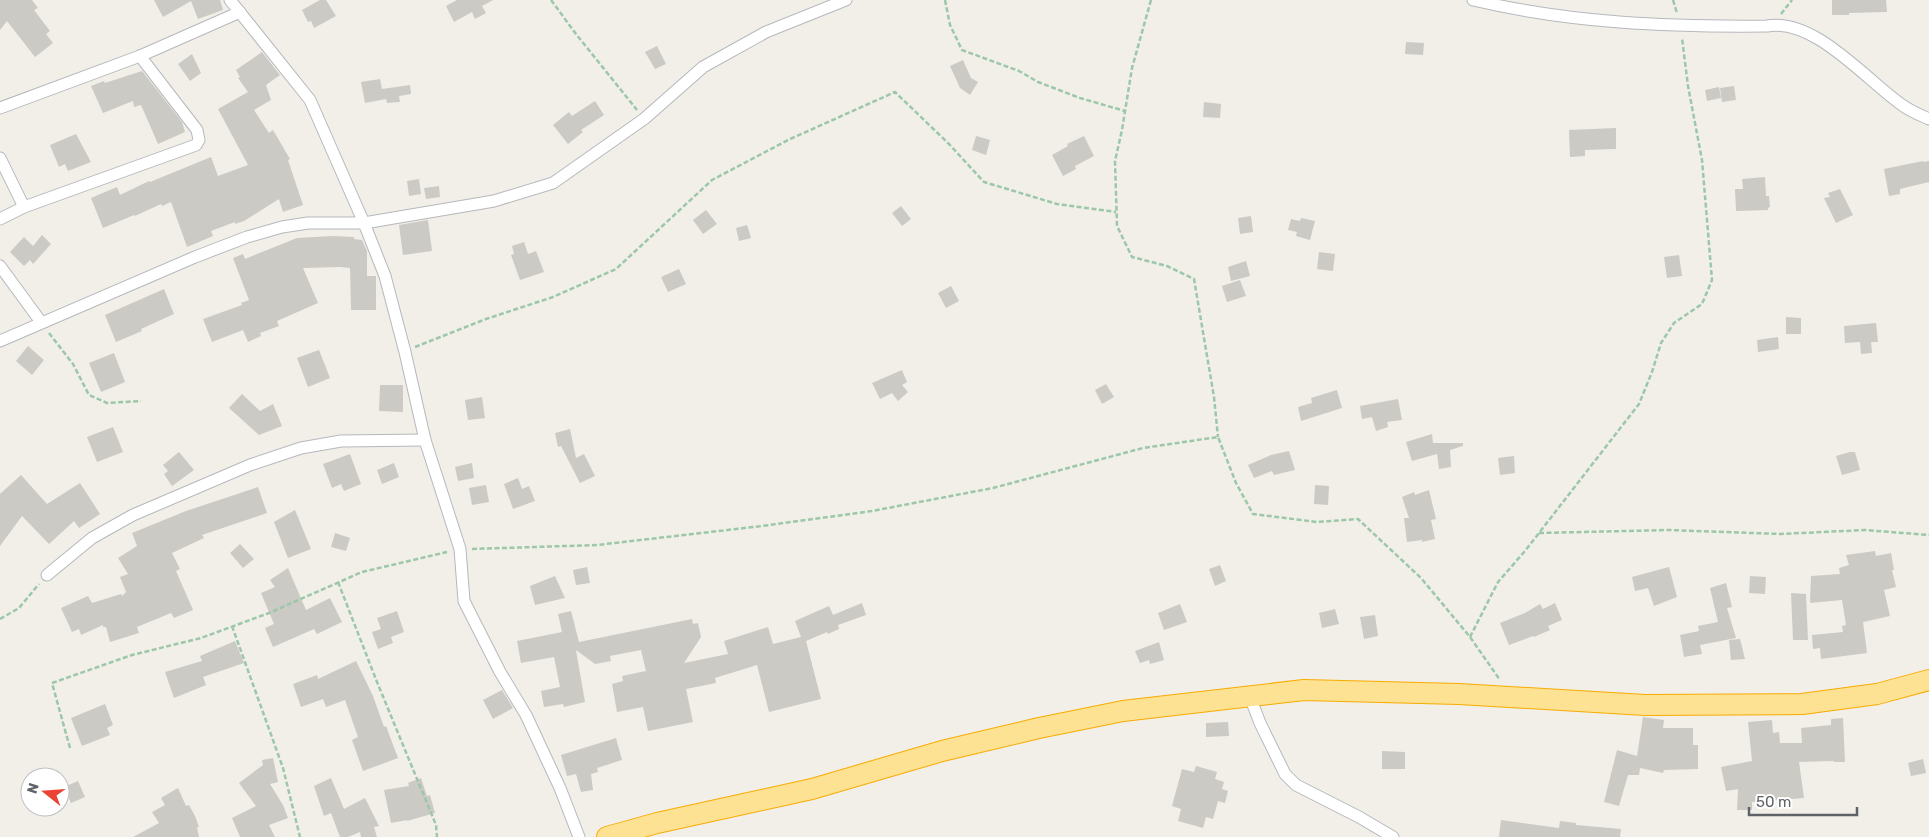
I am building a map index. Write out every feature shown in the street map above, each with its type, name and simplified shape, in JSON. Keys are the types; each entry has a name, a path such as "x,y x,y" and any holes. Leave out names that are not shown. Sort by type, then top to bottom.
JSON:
{"highway":[{"path":"607,837 657,823 812,789 942,751 1039,728 1123,711 1304,690 1356,690 1646,705 1802,704 1877,694 1929,680"}],"street":[{"path":"230,0 310,100 364,223 385,276 425,440 460,549 464,601 500,672 526,716 560,788 579,837"},
{"path":"0,341 195,257 247,237 282,227 308,223 364,223 494,201 553,183 644,119 703,67 766,32 846,0"},
{"path":"1473,0 1568,17 1624,23 1680,26 1767,26 1777,24 1793,27 1814,37 1847,60 1902,106 1929,119"},
{"path":"0,108 140,56 240,12"},
{"path":"0,219 24,207 196,145 199,140 197,130 140,56"},
{"path":"0,158 24,207"},
{"path":"0,266 41,322"},
{"path":"47,575 92,538 125,520 250,465 301,448 341,441 425,440"},
{"path":"1250,696 1260,723 1285,774 1296,785 1359,817 1393,837"}],"path":[{"path":"551,0 644,119"},
{"path":"945,0 950,25 962,50 1018,71 1038,82 1080,98 1125,111"},
{"path":"1151,0 1132,68 1115,161 1117,226 1132,257 1167,266 1194,279 1214,397 1218,437 1236,483 1253,514 1317,522 1358,519 1421,578 1470,637 1512,697"},
{"path":"1470,637 1498,582 1539,533 1639,404 1661,343 1674,323 1702,304 1712,280 1702,160 1688,86 1680,26 1673,0"},
{"path":"1777,24 1783,10 1792,0"},
{"path":"405,352 486,319 553,297 616,268 712,180 788,140 895,92 949,144 984,182 1057,204 1116,212"},
{"path":"41,322 73,364 89,396 107,403 141,401"},
{"path":"70,748 52,683 132,655 201,638 269,613 362,572 460,549 597,545 872,511 993,488 1143,448 1218,437"},
{"path":"1539,533 1669,530 1780,534 1865,530 1929,535"},
{"path":"0,619 19,608 47,575"},
{"path":"338,582 436,825 437,837"},
{"path":"232,626 283,768 300,837"}],"building":[{"path":"0,0 32,0 38,8 34,10 50,31 46,34 53,43 35,57 7,21 0,30"},
{"path":"154,0 220,0 223,10 198,19 191,1 163,17"},
{"path":"320,0 326,0 336,16 314,28 311,21 308,22 302,10"},
{"path":"457,0 493,0 482,6 486,13 475,19 472,12 454,22 446,6"},
{"path":"1832,0 1886,0 1887,12 1832,15"},
{"path":"1406,42 1424,43 1423,55 1405,54"},
{"path":"657,46 666,64 655,69 645,52"},
{"path":"262,52 280,75 266,85 271,100 254,110 269,133 273,130 290,159 288,160 303,205 283,212 279,199 244,221 235,224 235,222 211,231 213,236 187,247 171,202 162,206 161,204 103,228 91,198 117,187 120,195 149,181 211,157 218,176 248,165 218,109 248,92 238,78 240,77 236,70"},
{"path":"192,54 201,73 190,81 178,64"},
{"path":"963,60 971,78 978,82 970,95 960,88 950,66"},
{"path":"142,71 182,122 185,132 158,144 141,105 134,107 133,101 103,113 91,86"},
{"path":"380,79 382,89 410,85 411,94 399,96 400,102 387,103 386,99 365,103 361,82"},
{"path":"1734,86 1736,100 1722,102 1720,88"},
{"path":"1719,87 1721,98 1707,101 1705,90"},
{"path":"595,101 604,115 581,130 583,132 568,144 553,125 569,112 572,116"},
{"path":"1204,102 1221,104 1220,118 1203,117"},
{"path":"1616,128 1616,149 1585,150 1585,156 1570,157 1569,130"},
{"path":"76,134 91,162 68,171 65,164 59,167 50,145"},
{"path":"976,136 990,140 986,155 972,150"},
{"path":"1084,136 1094,156 1075,166 1076,169 1063,176 1052,155 1068,146 1067,144"},
{"path":"1929,161 1929,182 1900,189 1900,194 1889,196 1884,169"},
{"path":"1765,177 1766,196 1769,196 1770,207 1768,210 1736,211 1735,189 1743,189 1742,179"},
{"path":"419,179 421,194 409,196 407,181"},
{"path":"439,186 440,197 426,199 424,188"},
{"path":"1840,189 1853,215 1836,223 1824,198 1830,197 1828,193"},
{"path":"901,206 911,219 902,226 892,213"},
{"path":"706,210 717,224 703,234 693,220"},
{"path":"1251,216 1253,232 1240,234 1238,218"},
{"path":"1301,218 1315,221 1310,240 1296,236 1297,232 1288,230 1291,219 1300,221"},
{"path":"428,220 432,251 403,255 399,225"},
{"path":"747,225 751,238 739,241 736,228"},
{"path":"42,235 51,244 33,264 30,260 24,266 10,252 24,237 33,246"},
{"path":"354,237 354,239 362,240 367,251 367,276 376,276 376,310 351,310 350,268 303,268 318,303 277,321 279,326 260,333 261,336 248,342 243,330 212,342 203,319 242,305 241,303 249,300 233,258 243,254 245,259 297,238"},
{"path":"524,242 528,254 536,251 544,272 520,280 511,255 514,254 512,246"},
{"path":"1319,252 1335,254 1333,271 1317,269"},
{"path":"1679,255 1682,276 1667,278 1664,257"},
{"path":"1246,261 1250,276 1231,281 1228,267"},
{"path":"679,269 686,284 668,292 661,277"},
{"path":"1240,280 1246,296 1227,302 1222,286"},
{"path":"951,286 959,301 946,308 938,293"},
{"path":"164,289 174,314 116,342 105,315"},
{"path":"1786,317 1801,318 1801,334 1786,334"},
{"path":"1876,323 1878,342 1871,342 1872,353 1861,354 1860,342 1845,343 1844,326"},
{"path":"1778,337 1779,349 1758,352 1757,340"},
{"path":"28,346 44,360 32,375 16,361"},
{"path":"319,350 330,378 308,387 297,358"},
{"path":"114,353 125,382 101,392 89,363"},
{"path":"902,370 907,382 902,385 908,392 898,401 892,393 880,399 872,383"},
{"path":"1106,384 1114,397 1102,404 1095,390"},
{"path":"380,385 403,385 403,412 379,411"},
{"path":"1337,390 1342,408 1301,421 1298,407 1312,403 1311,398"},
{"path":"242,394 260,411 273,404 282,426 259,435 229,408"},
{"path":"482,397 485,418 468,420 465,400"},
{"path":"1398,399 1402,420 1387,422 1388,427 1376,431 1372,417 1362,419 1360,406"},
{"path":"113,427 123,452 97,462 87,437"},
{"path":"570,429 576,458 584,454 595,476 580,483 561,446 558,447 555,433"},
{"path":"1432,434 1433,443 1463,443 1463,446 1450,450 1451,467 1439,469 1437,454 1412,461 1406,442"},
{"path":"1289,451 1295,470 1274,475 1272,471 1254,478 1248,465 1271,455"},
{"path":"179,452 194,470 172,486 164,474 168,471 163,465"},
{"path":"1855,452 1860,470 1842,475 1836,456"},
{"path":"350,454 361,484 344,491 341,484 332,488 323,464"},
{"path":"1514,456 1515,473 1500,475 1498,458"},
{"path":"394,463 399,477 382,484 377,470"},
{"path":"472,463 474,478 458,481 455,467"},
{"path":"21,475 47,504 80,483 100,514 79,528 74,521 49,544 22,516 0,546 0,494"},
{"path":"518,478 522,489 529,486 535,501 513,509 504,484"},
{"path":"486,485 489,502 472,505 469,488"},
{"path":"1315,485 1329,486 1328,505 1314,504"},
{"path":"258,487 267,513 202,535 204,538 172,553 180,569 176,571 193,610 174,618 171,613 137,627 139,633 110,642 106,627 103,627 103,625 81,635 79,629 72,632 61,608 88,596 92,603 121,594 122,596 126,592 120,577 128,574 118,558 137,546 132,533 186,511"},
{"path":"1429,490 1436,519 1431,520 1435,539 1422,542 1422,540 1407,542 1404,518 1409,518 1402,497 1414,492 1415,495"},
{"path":"295,510 311,549 288,558 274,522"},
{"path":"335,533 350,538 346,551 331,547"},
{"path":"240,544 254,559 243,568 230,553"},
{"path":"1875,551 1876,556 1891,553 1896,587 1884,590 1890,616 1863,622 1867,653 1821,659 1820,648 1813,649 1812,635 1843,632 1842,626 1846,625 1842,600 1810,603 1811,576 1840,574 1839,568 1849,565 1846,555"},
{"path":"1220,565 1226,581 1215,586 1209,569"},
{"path":"587,567 590,583 576,585 573,570"},
{"path":"1669,567 1677,597 1654,606 1648,588 1635,591 1632,577"},
{"path":"288,568 306,610 330,598 342,622 317,634 314,629 273,647 265,628 274,624 261,593 275,587 270,580"},
{"path":"555,576 565,598 535,605 530,586"},
{"path":"1750,576 1766,577 1765,594 1749,593"},
{"path":"1726,583 1732,607 1727,608 1736,638 1700,645 1702,654 1684,657 1680,635 1699,631 1698,626 1718,622 1710,588"},
{"path":"1791,593 1806,594 1808,640 1793,640"},
{"path":"862,603 866,615 838,625 839,629 828,634 827,632 806,641 821,699 769,712 757,665 715,678 716,683 686,689 693,722 648,731 643,707 617,712 612,684 623,681 622,676 646,671 641,650 610,656 611,661 595,664 576,650 585,702 564,707 563,704 544,707 541,691 560,687 554,657 521,663 517,641 562,632 558,614 571,611 579,642 692,619 693,624 698,623 701,637 684,663 728,654 724,641 768,627 773,644 801,637 795,621 829,606 833,615"},
{"path":"1555,603 1562,620 1548,626 1550,630 1509,645 1500,623 1525,613 1540,604 1543,609"},
{"path":"1180,604 1187,622 1164,630 1158,613"},
{"path":"1335,609 1339,624 1322,628 1319,613"},
{"path":"397,611 404,632 391,637 393,643 378,649 372,632 381,629 377,618"},
{"path":"1375,615 1378,636 1364,639 1360,617"},
{"path":"1740,639 1745,659 1731,660 1729,640"},
{"path":"235,641 244,663 203,677 206,685 174,698 165,672 202,661 200,656"},
{"path":"1159,642 1164,660 1150,664 1149,660 1140,663 1135,651"},
{"path":"356,661 373,696 384,727 386,726 398,758 363,771 352,740 358,737 345,700 326,707 323,699 301,707 293,684 317,675 318,679"},
{"path":"502,690 513,708 493,719 483,700"},
{"path":"105,704 113,725 107,728 110,735 82,746 71,718"},
{"path":"1643,717 1664,720 1663,728 1693,728 1693,745 1698,745 1698,769 1664,770 1663,773 1640,768 1639,775 1628,775 1619,806 1604,802 1617,750 1637,756"},
{"path":"1843,718 1845,762 1799,762 1804,798 1752,802 1752,810 1737,810 1738,789 1726,791 1721,767 1752,761 1748,722 1772,720 1773,733 1779,732 1780,743 1802,743 1801,728 1831,725 1831,719"},
{"path":"1228,722 1229,736 1206,737 1206,723"},
{"path":"616,738 622,760 597,768 598,772 591,774 593,790 581,792 576,774 567,776 561,755"},
{"path":"1382,751 1405,752 1405,769 1382,769"},
{"path":"273,758 278,782 270,784 283,805 288,818 269,825 275,837 240,837 232,818 256,806 239,783 263,765 262,760"},
{"path":"1923,759 1926,773 1911,776 1908,763"},
{"path":"1196,766 1217,772 1215,779 1224,782 1222,789 1228,791 1225,803 1218,801 1213,819 1206,817 1203,828 1178,821 1181,809 1172,806 1182,769 1194,772"},
{"path":"331,778 344,809 365,798 379,826 374,827 377,837 361,837 360,832 348,837 340,837 331,813 324,816 314,786"},
{"path":"421,778 427,796 430,795 435,813 407,821 391,823 384,790 409,786 408,783"},
{"path":"78,781 85,797 71,803 70,784"},
{"path":"178,788 186,806 189,805 195,816 199,827 197,827 199,837 133,837 159,823 152,812 165,805 161,798"},
{"path":"1501,820 1559,828 1560,821 1576,823 1576,825 1621,829 1620,837 1499,837"}]}
